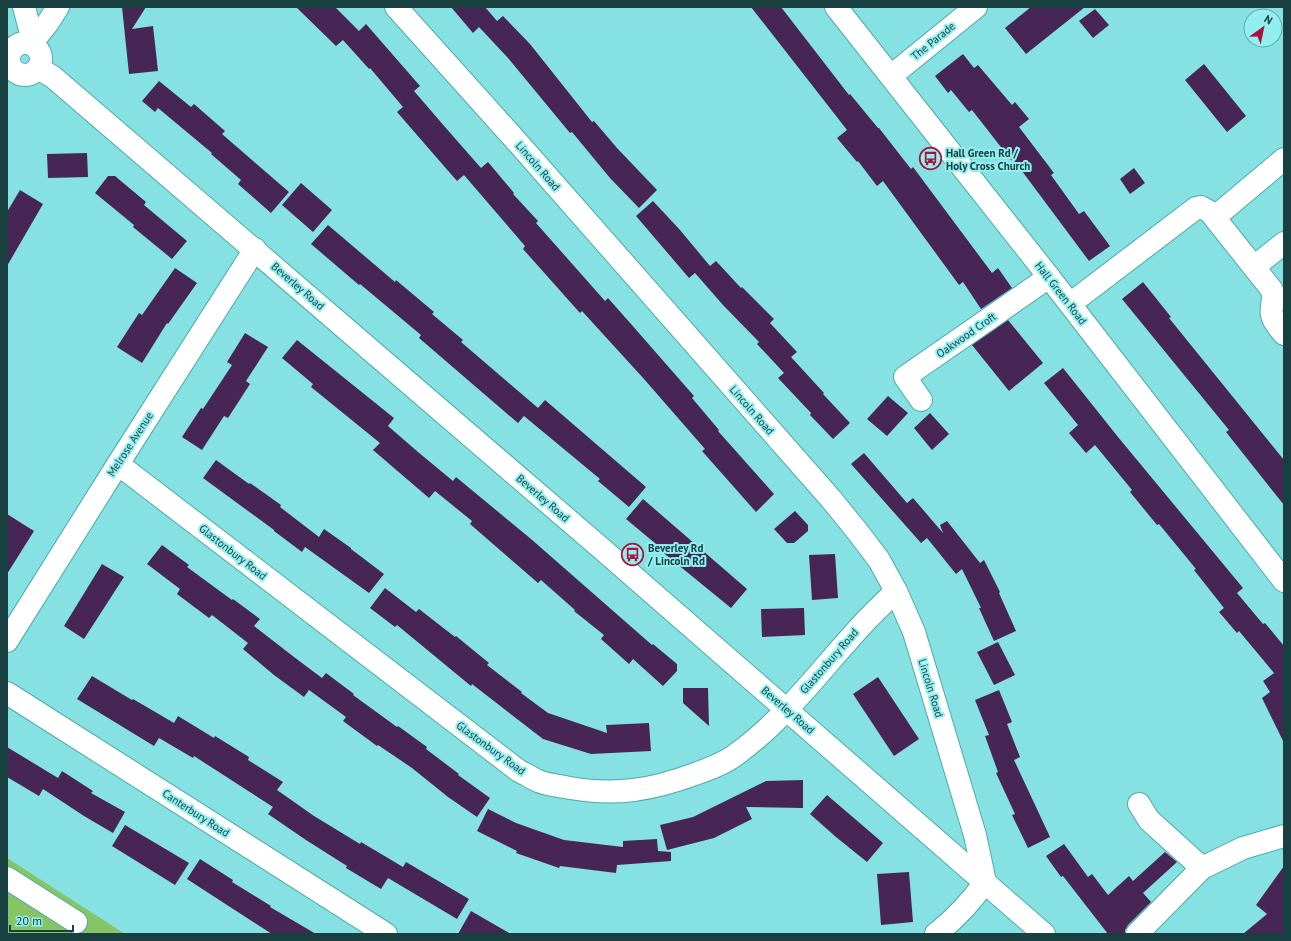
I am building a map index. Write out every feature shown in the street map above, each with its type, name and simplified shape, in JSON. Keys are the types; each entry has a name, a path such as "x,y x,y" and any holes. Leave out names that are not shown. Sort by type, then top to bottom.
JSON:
{"street":[{"path":"21,44 24,7"},
{"path":"21,44 37,48 41,62 34,73 11,78 9,61 10,54 58,7"},
{"name":"Lincoln Road","path":"396,7 519,144 830,499 879,560 896,591 914,632 975,835 985,882"},
{"name":"Hall Green Road","path":"836,7 1049,277 1284,580"},
{"name":"The Parade","path":"891,76 976,7"},
{"name":"Beverley Road","path":"38,68 53,76 255,249 787,709 1044,934"},
{"path":"1215,217 1284,159"},
{"path":"1070,304 1196,208 1201,207 1215,217 1272,290 1274,297 1272,315 1284,334"},
{"path":"1254,267 1284,243"},
{"name":"Melrose Avenue","path":"7,641 255,249"},
{"name":"Oakwood Croft","path":"921,400 905,378 1049,277"},
{"name":"Glastonbury Road","path":"118,464 519,771 539,781 557,786 587,791 620,792 649,788 674,782 708,769 737,755 787,709 862,624 896,591"},
{"name":"Canterbury Road","path":"7,693 386,934"},
{"path":"1138,804 1149,820 1202,868"},
{"path":"1137,934 1202,868 1243,848 1284,836"},
{"path":"7,878 76,922"},
{"path":"936,934 957,916 985,882"}],"green space":[{"path":"7,858 125,934 7,934"}],"building":[{"path":"122,7 146,7 132,29 153,26 158,71 129,74"},
{"path":"296,7 335,7 359,31 366,24 420,86 414,91 445,127 481,168 488,162 514,193 513,194 538,221 536,223 605,301 608,298 631,324 694,396 692,398 719,430 718,431 774,494 756,512 702,451 705,449 644,379 582,311 580,313 523,249 525,246 464,175 457,181 430,150 397,112 403,107 370,68 369,69 343,40 336,46"},
{"path":"451,7 485,7 497,21 503,16 530,44 592,122 594,121 617,148 657,190 639,208 610,178 572,132 570,133 508,58 479,27 473,33"},
{"path":"751,7 781,7 849,95 850,94 879,128 911,169 913,167 992,273 998,268 1012,288 981,309 963,282 959,285 883,181 877,186 858,161 857,162 837,138 847,130"},
{"path":"1031,7 1085,7 1026,54 1005,28"},
{"path":"1095,9 1109,25 1093,38 1079,21"},
{"path":"963,54 974,68 978,65 1012,105 1015,102 1029,119 1019,127 1054,173 1051,175 1079,214 1084,211 1110,246 1089,261 1013,159 1011,160 972,110 969,112 951,90 948,93 935,76"},
{"path":"1204,64 1246,116 1227,132 1185,80"},
{"path":"159,81 191,107 194,104 225,131 222,134 289,192 271,213 238,184 241,180 211,154 212,153 158,108 155,112 142,101"},
{"path":"87,153 88,177 48,178 47,154"},
{"path":"1134,168 1145,183 1130,194 1120,179"},
{"path":"108,176 115,176 146,202 144,205 187,241 172,259 95,193"},
{"path":"301,183 332,210 313,232 282,205"},
{"path":"20,190 43,204 7,266 7,212"},
{"path":"653,201 710,266 716,261 741,288 742,287 774,319 770,323 797,352 791,357 850,423 833,439 778,378 784,373 757,344 759,342 723,305 695,273 689,278 636,216"},
{"path":"328,225 395,282 396,280 434,312 432,314 463,340 461,342 538,408 545,400 646,487 629,507 598,481 600,479 524,416 518,423 419,338 421,335 311,244"},
{"path":"175,268 197,283 168,324 167,323 142,363 117,347 139,313 142,315"},
{"path":"1143,282 1171,317 1169,318 1284,460 1284,505 1226,432 1229,430 1122,299"},
{"path":"1008,320 1043,363 1009,391 972,345"},
{"path":"245,333 268,347 246,381 250,384 228,418 224,416 202,450 182,437 201,408 203,409 232,365 227,362"},
{"path":"297,340 394,418 388,426 418,452 453,481 456,477 531,539 652,645 653,644 677,664 677,671 663,686 633,659 629,664 601,639 604,635 574,611 575,610 541,580 538,583 470,524 472,521 435,491 429,498 373,450 380,443 311,387 313,384 282,358"},
{"path":"1063,368 1243,588 1237,593 1284,646 1284,743 1262,698 1270,692 1263,681 1274,673 1239,631 1237,633 1219,612 1224,608 1194,570 1196,569 1130,492 1132,490 1095,445 1086,453 1069,433 1078,425 1044,383"},
{"path":"888,396 908,413 887,436 867,419"},
{"path":"930,413 949,434 932,450 914,428"},
{"path":"864,453 907,503 913,498 943,533 940,525 947,521 980,563 984,560 1000,592 999,593 1016,631 994,641 979,608 981,608 962,569 956,574 927,538 921,543 851,464"},
{"path":"216,460 281,505 280,507 319,537 324,529 384,574 369,593 305,547 302,552 203,478"},
{"path":"643,499 747,589 731,608 660,550 662,549 626,519"},
{"path":"795,511 808,525 808,531 794,543 787,543 774,529"},
{"path":"7,514 34,531 7,574"},
{"path":"162,545 189,565 187,567 260,619 254,626 294,657 322,678 326,673 354,694 353,695 427,747 426,749 459,774 458,775 490,798 477,817 448,797 412,768 378,745 377,746 343,721 346,717 309,690 304,697 274,675 243,649 248,643 212,615 209,618 177,594 180,589 147,564"},
{"path":"835,554 838,598 812,600 809,555"},
{"path":"102,564 124,577 84,639 64,626"},
{"path":"385,588 416,612 419,609 455,637 456,636 489,663 487,665 548,713 607,733 606,725 649,723 651,751 591,754 543,739 472,684 471,686 397,625 395,627 370,608"},
{"path":"804,608 805,635 762,637 761,609"},
{"path":"998,642 1015,675 994,685 977,652"},
{"path":"92,676 174,723 178,716 214,738 215,736 249,757 248,760 283,782 277,790 314,816 360,844 361,842 403,867 406,862 469,899 457,919 388,878 381,889 346,868 347,866 268,814 273,807 194,756 193,758 159,738 154,746 77,699"},
{"path":"878,677 919,739 894,756 853,694"},
{"path":"683,688 708,688 709,726 683,703"},
{"path":"999,690 1012,722 1007,724 1020,757 1014,760 1050,837 1028,848 1012,815 1015,814 996,773 998,772 985,736 989,735 975,700"},
{"path":"7,747 58,778 62,771 93,791 91,793 125,812 113,833 43,789 39,796 7,777"},
{"path":"803,780 803,808 746,807 752,819 714,838 667,850 660,825 693,817 766,781"},
{"path":"827,795 883,843 867,862 810,814"},
{"path":"488,809 516,823 564,840 623,847 623,841 657,839 658,851 671,852 671,861 617,865 616,873 560,866 559,868 516,853 517,851 477,831"},
{"path":"125,825 189,863 175,885 112,846"},
{"path":"1064,844 1088,877 1092,874 1108,895 1129,876 1133,881 1165,852 1177,862 1143,893 1151,902 1128,925 1125,930 1125,934 1108,934 1063,876 1061,877 1046,856"},
{"path":"200,859 233,880 232,882 271,906 270,907 316,934 272,934 227,905 187,879"},
{"path":"1284,866 1284,934 1243,934 1267,914 1256,905"},
{"path":"909,872 913,922 881,925 877,874"},
{"path":"471,911 511,934 458,934"}],"place":[{"name":"Hall Green Rd / Holy Cross Church","path":"930,159"},
{"name":"Beverley Rd / Lincoln Rd","path":"633,554"}]}
